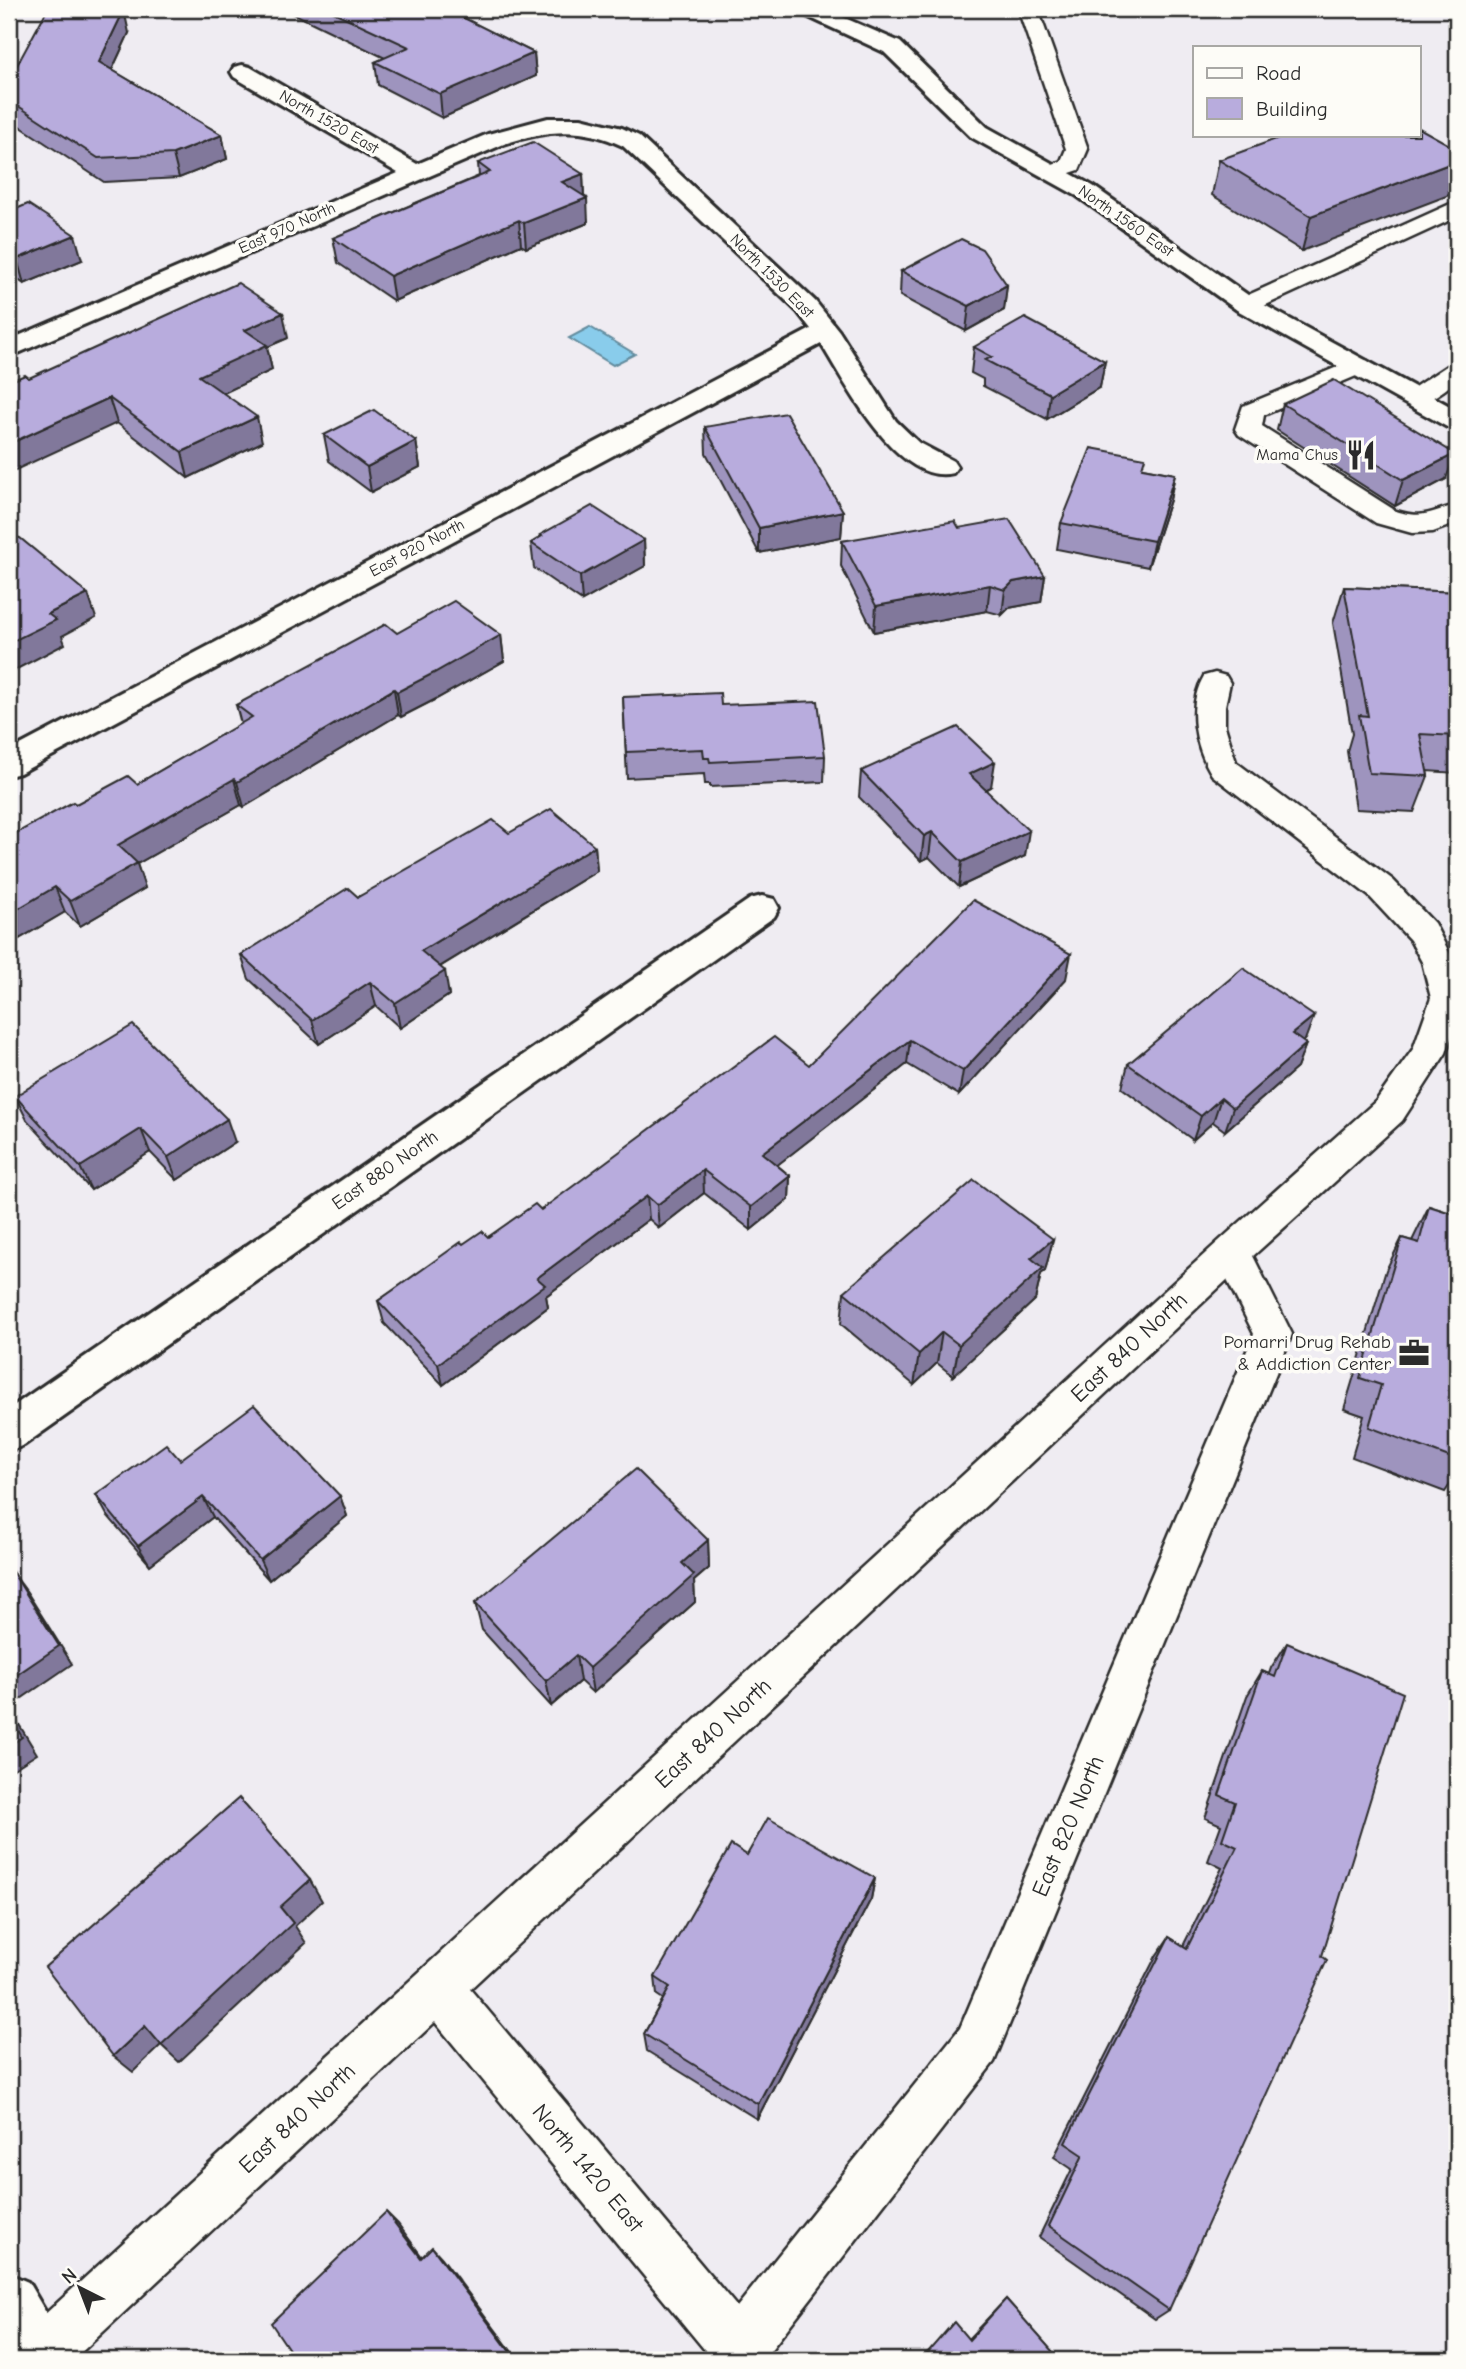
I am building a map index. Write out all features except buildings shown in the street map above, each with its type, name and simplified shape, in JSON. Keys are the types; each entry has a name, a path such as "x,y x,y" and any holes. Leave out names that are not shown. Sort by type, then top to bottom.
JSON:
{"street":[{"name":"North 1560 East","path":"807,9 892,47 979,132 1084,191 1246,305 1457,421"},
{"name":"North 1520 East","path":"242,72 415,173"},
{"name":"East 970 North","path":"9,349 415,173 529,127 570,123"},
{"name":"North 1530 East","path":"570,123 603,128 631,141 806,306 826,331 886,426 908,449 943,467"},
{"name":"East 920 North","path":"9,765 826,331"},
{"name":"East 880 North","path":"9,1432 762,908"},
{"path":"9,2301 41,2358"}],"lane":[{"path":"1028,9 1077,149 1071,165 1052,172"},
{"path":"1246,305 1457,208"},
{"path":"1359,366 1252,411 1248,429 1386,517 1412,525 1433,524 1457,513"},
{"path":"1416,397 1457,370"},
{"name":"East 840 North","path":"41,2358 1232,1252 1389,1111 1429,1053 1448,998 1439,962 1422,932 1381,888 1223,768 1213,746 1207,709 1215,683"},
{"name":"East 820 North","path":"738,2349 977,2045 1273,1334 1232,1252"},
{"name":"North 1420 East","path":"438,1988 738,2349"}],"water":[{"path":"590,327 635,354 613,365 569,338"}],"place":[{"name":"Mama Chus","path":"1361,455"},
{"name":"Pomarri Drug Rehab & Addiction Center","path":"1414,1353"}]}
